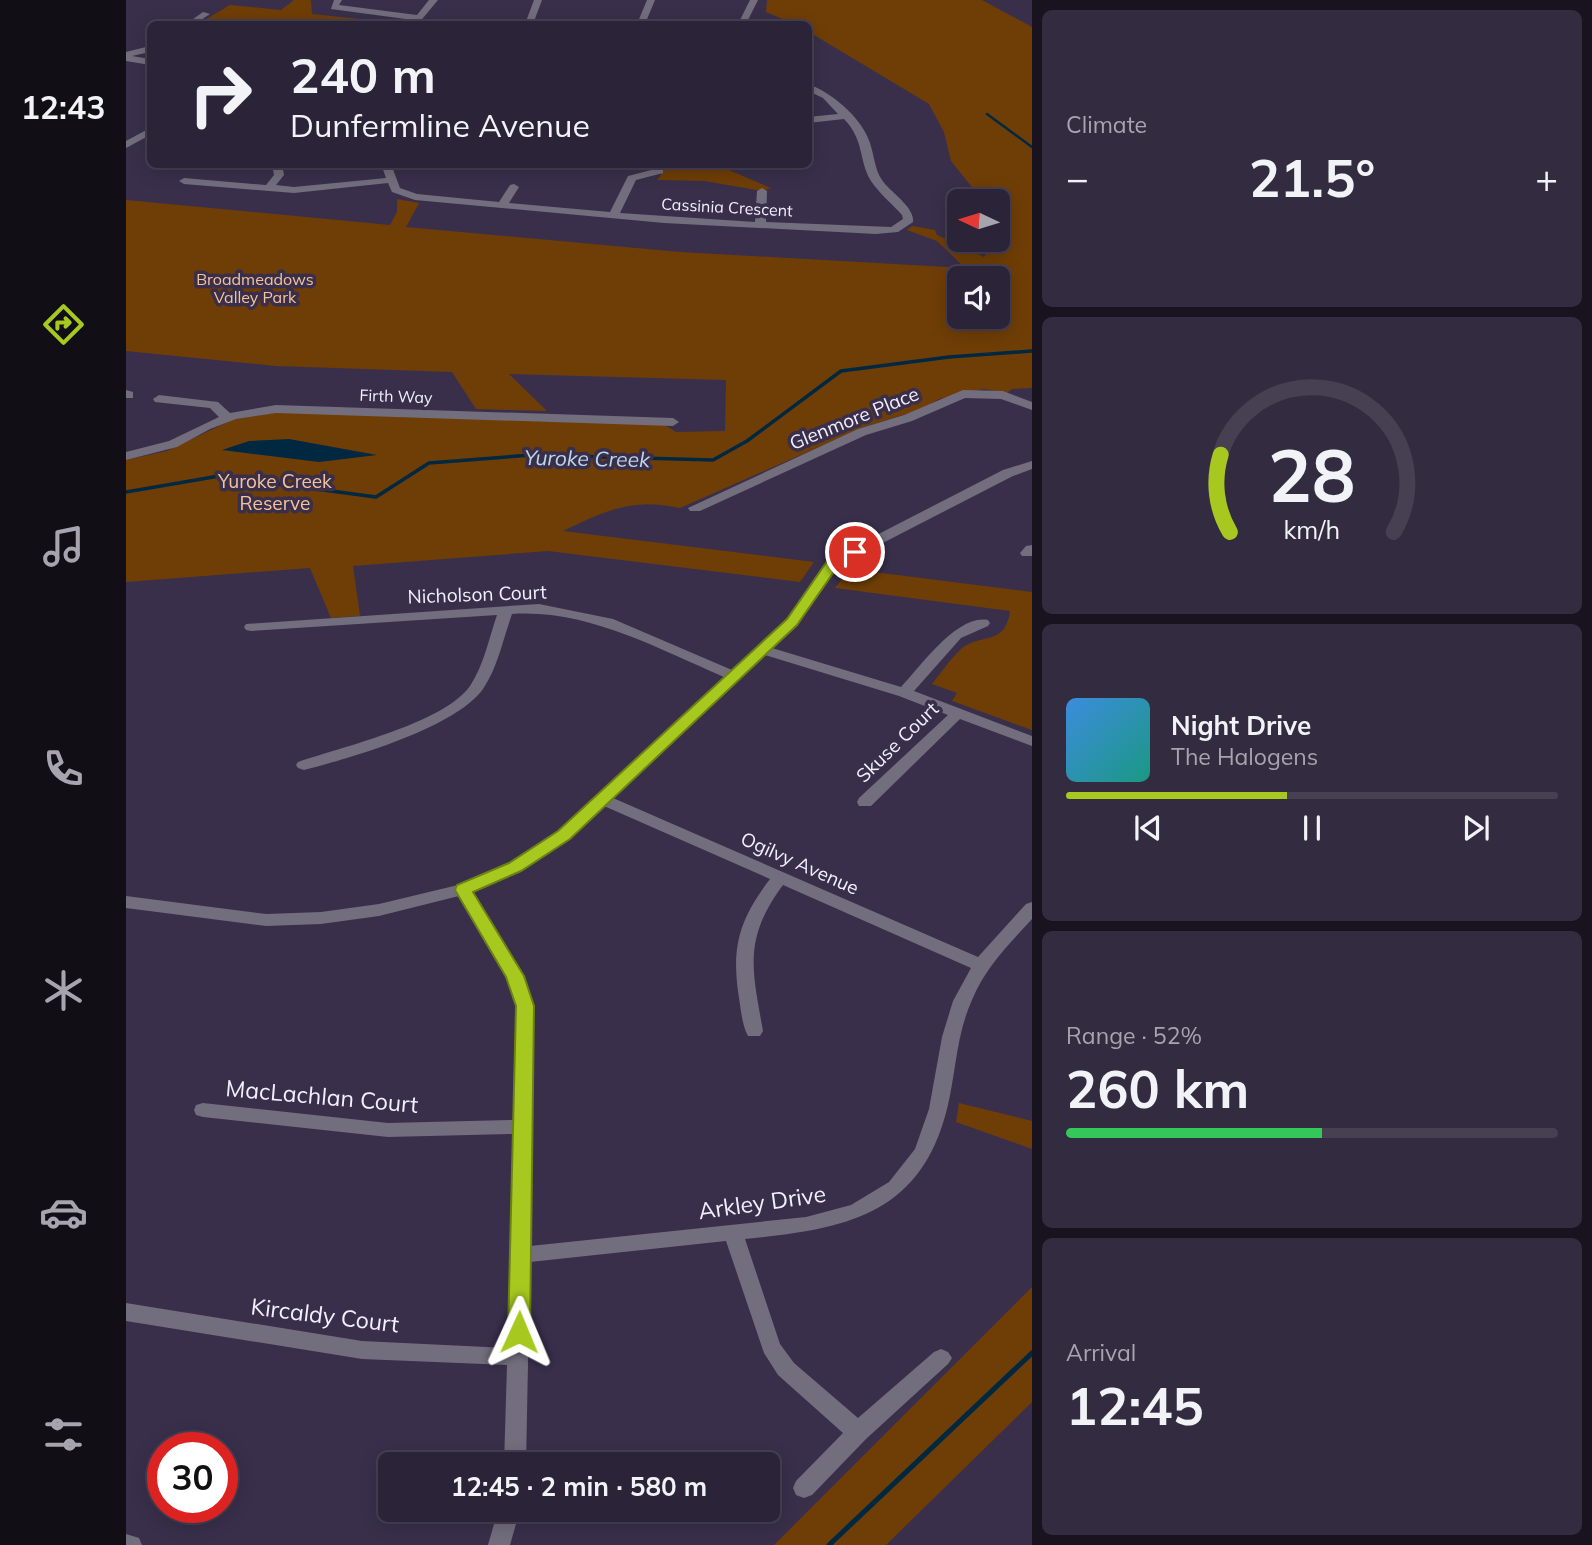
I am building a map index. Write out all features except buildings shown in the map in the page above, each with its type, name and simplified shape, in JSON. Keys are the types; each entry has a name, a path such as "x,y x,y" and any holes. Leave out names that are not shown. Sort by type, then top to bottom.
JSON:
{"street":[{"path":"338,0 334,7 416,21 434,0"},
{"path":"530,21 538,0"},
{"path":"642,21 651,0"},
{"path":"743,21 753,0"},
{"path":"195,21 206,15"},
{"path":"126,57 147,50"},
{"path":"126,57 147,62"},
{"path":"126,72 147,62"},
{"name":"Cassinia Crescent","path":"392,180 396,190 415,197 614,215 760,225 894,230 909,220 907,214 875,179 863,137 825,96 812,88"},
{"path":"812,120 845,116"},
{"path":"126,145 147,133"},
{"path":"268,189 279,175 278,168"},
{"path":"184,181 268,189 319,188 392,180 388,168"},
{"path":"614,215 636,174 659,171"},
{"path":"502,205 514,187"},
{"path":"760,225 762,191"},
{"name":"Glenmore Place","path":"692,509 862,432 908,418 963,394 1003,395 1032,406"},
{"path":"159,399 214,405 228,418"},
{"name":"Firth Way","path":"126,456 173,444 228,418 276,409 673,422"},
{"path":"126,902 266,920 321,918 379,911 463,890 515,867 564,835 792,622 833,563 1008,473 1032,465"},
{"name":"Nicholson Court","path":"251,627 539,608 608,622 734,676"},
{"path":"304,765 437,718 471,695 482,678 506,610"},
{"path":"904,693 956,635 983,622"},
{"path":"762,650 904,693 1032,741"},
{"name":"Skuse Court","path":"865,802 958,713"},
{"name":"Ogilvy Avenue","path":"602,799 981,965"},
{"path":"754,1031 743,944 754,914 780,877"},
{"path":"463,890 515,976 525,1006 515,1452"},
{"name":"Arkley Drive","path":"520,1255 806,1225 857,1211 896,1187 924,1153 938,1109 951,1038 962,1001 981,965 1032,908"},
{"name":"MacLachlan Court","path":"202,1110 388,1130 523,1127"},
{"path":"733,1233 771,1347 786,1368 858,1432"},
{"name":"Kircaldy Court","path":"126,1312 362,1350 519,1357"},
{"path":"804,1488 858,1432 941,1358"},
{"path":"499,1545 506,1522"},
{"path":"126,1544 131,1545"}],"green space":[{"path":"294,0 311,0 312,14 380,21 203,21 230,5 281,10"},
{"path":"767,0 982,0 1032,27 1032,388 1012,389 1007,393 984,389 939,399 922,409 864,427 680,508 633,505 592,517 563,531 814,562 800,582 548,551 353,566 360,616 331,618 310,568 126,582 126,460 167,451 234,419 282,412 663,424 676,432 725,431 726,380 509,374 547,411 476,409 452,372 276,366 126,351 126,200 390,225 397,212 397,199 419,203 406,227 680,252 947,267 947,329 1010,329 1010,266 963,266 948,252 973,252 984,257 988,252 1010,252 1010,189 973,189 951,161 944,132 929,104 812,34 812,21 787,21 766,12"},
{"path":"660,168 729,168 771,188 762,191 705,181 657,180 661,175"},
{"path":"912,226 935,230 937,235 947,240 947,251 937,241 907,230"},
{"path":"850,569 1032,592 1032,730 952,701 957,693 932,684 961,649 1003,630 1010,611 835,588"},
{"path":"959,1103 1032,1121 1032,1149 956,1122"},
{"path":"1032,1287 1032,1402 886,1545 774,1545"}],"water":[{"path":"289,439 377,455 319,462 222,450 249,441"}],"waterway":[{"path":"987,114 1032,147"},
{"name":"Yuroke Creek","path":"126,492 219,476 376,497 429,463 531,455 713,460 747,441 841,371 949,357 1032,351"},
{"path":"829,1545 1032,1353"}],"route":[{"path":"519,1332 525,1006 515,976 463,890 515,867 564,835 792,622 833,563 855,552"}],"park label":[{"name":"Broadmeadows Valley Park","path":"255,288"},
{"name":"Yuroke Creek Reserve","path":"275,492"}]}
